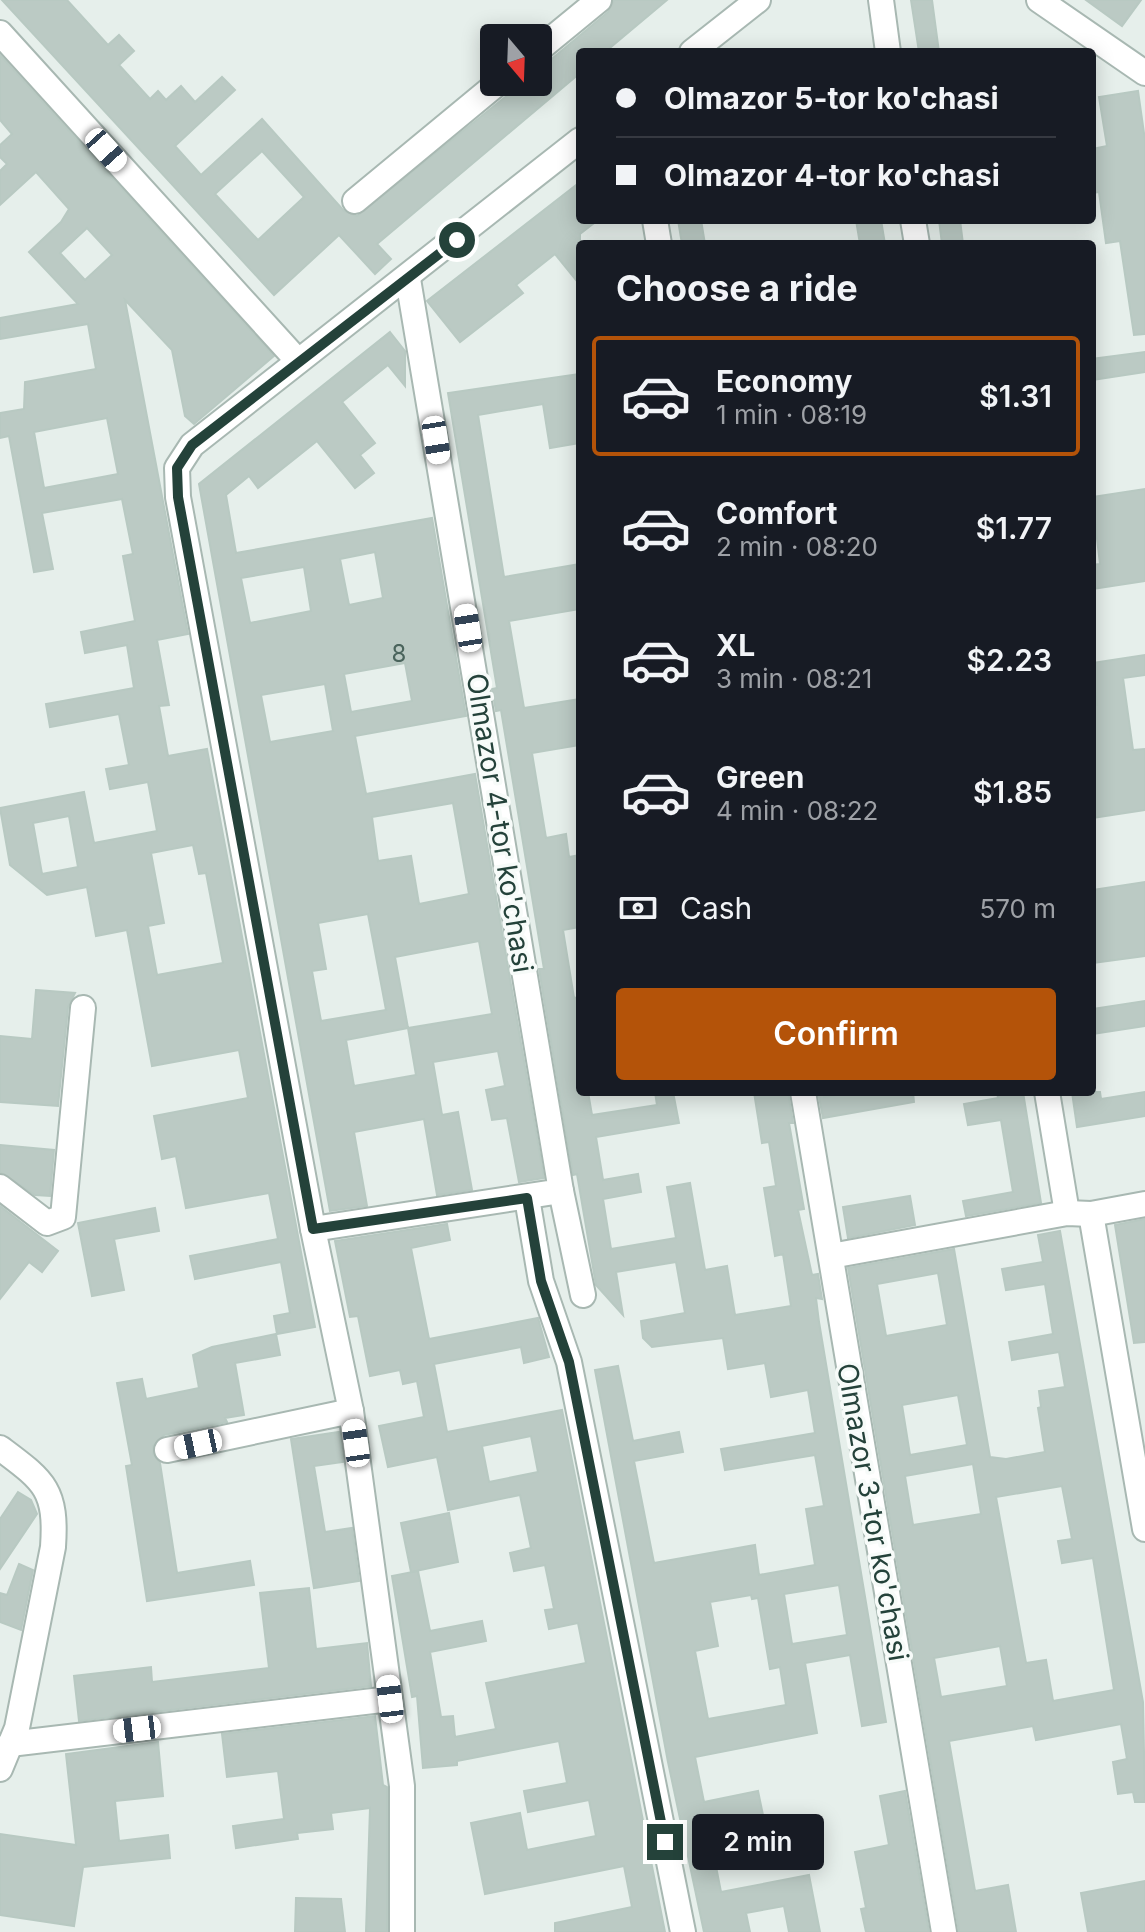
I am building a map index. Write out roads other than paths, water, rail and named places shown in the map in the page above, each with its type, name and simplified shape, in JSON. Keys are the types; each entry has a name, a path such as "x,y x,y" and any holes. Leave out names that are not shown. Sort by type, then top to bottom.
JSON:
{"street":[{"path":"552,39 599,0"},
{"path":"697,48 758,0"},
{"path":"881,0 887,48"},
{"path":"1039,0 1145,73"},
{"path":"0,33 298,361"},
{"path":"355,201 482,96"},
{"path":"402,1932 402,1786 351,1411 313,1229 178,497 177,468 192,445 408,279 576,143"},
{"name":"Olmazor 4-tor ko'chasi","path":"408,279 561,1191 583,1295"},
{"path":"0,1187 47,1223 63,1217 83,1008"},
{"name":"Olmazor 3-tor ko'chasi","path":"804,1096 944,1932"},
{"path":"1048,1096 1079,1214 1145,1529"},
{"path":"313,1229 561,1191"},
{"path":"527,1198 541,1281 569,1362 683,1932"},
{"path":"831,1256 1145,1204"},
{"path":"167,1450 351,1411"},
{"path":"0,1448 33,1474 51,1494 55,1518 53,1547 17,1728 0,1769"},
{"path":"10,1744 390,1699"}]}
